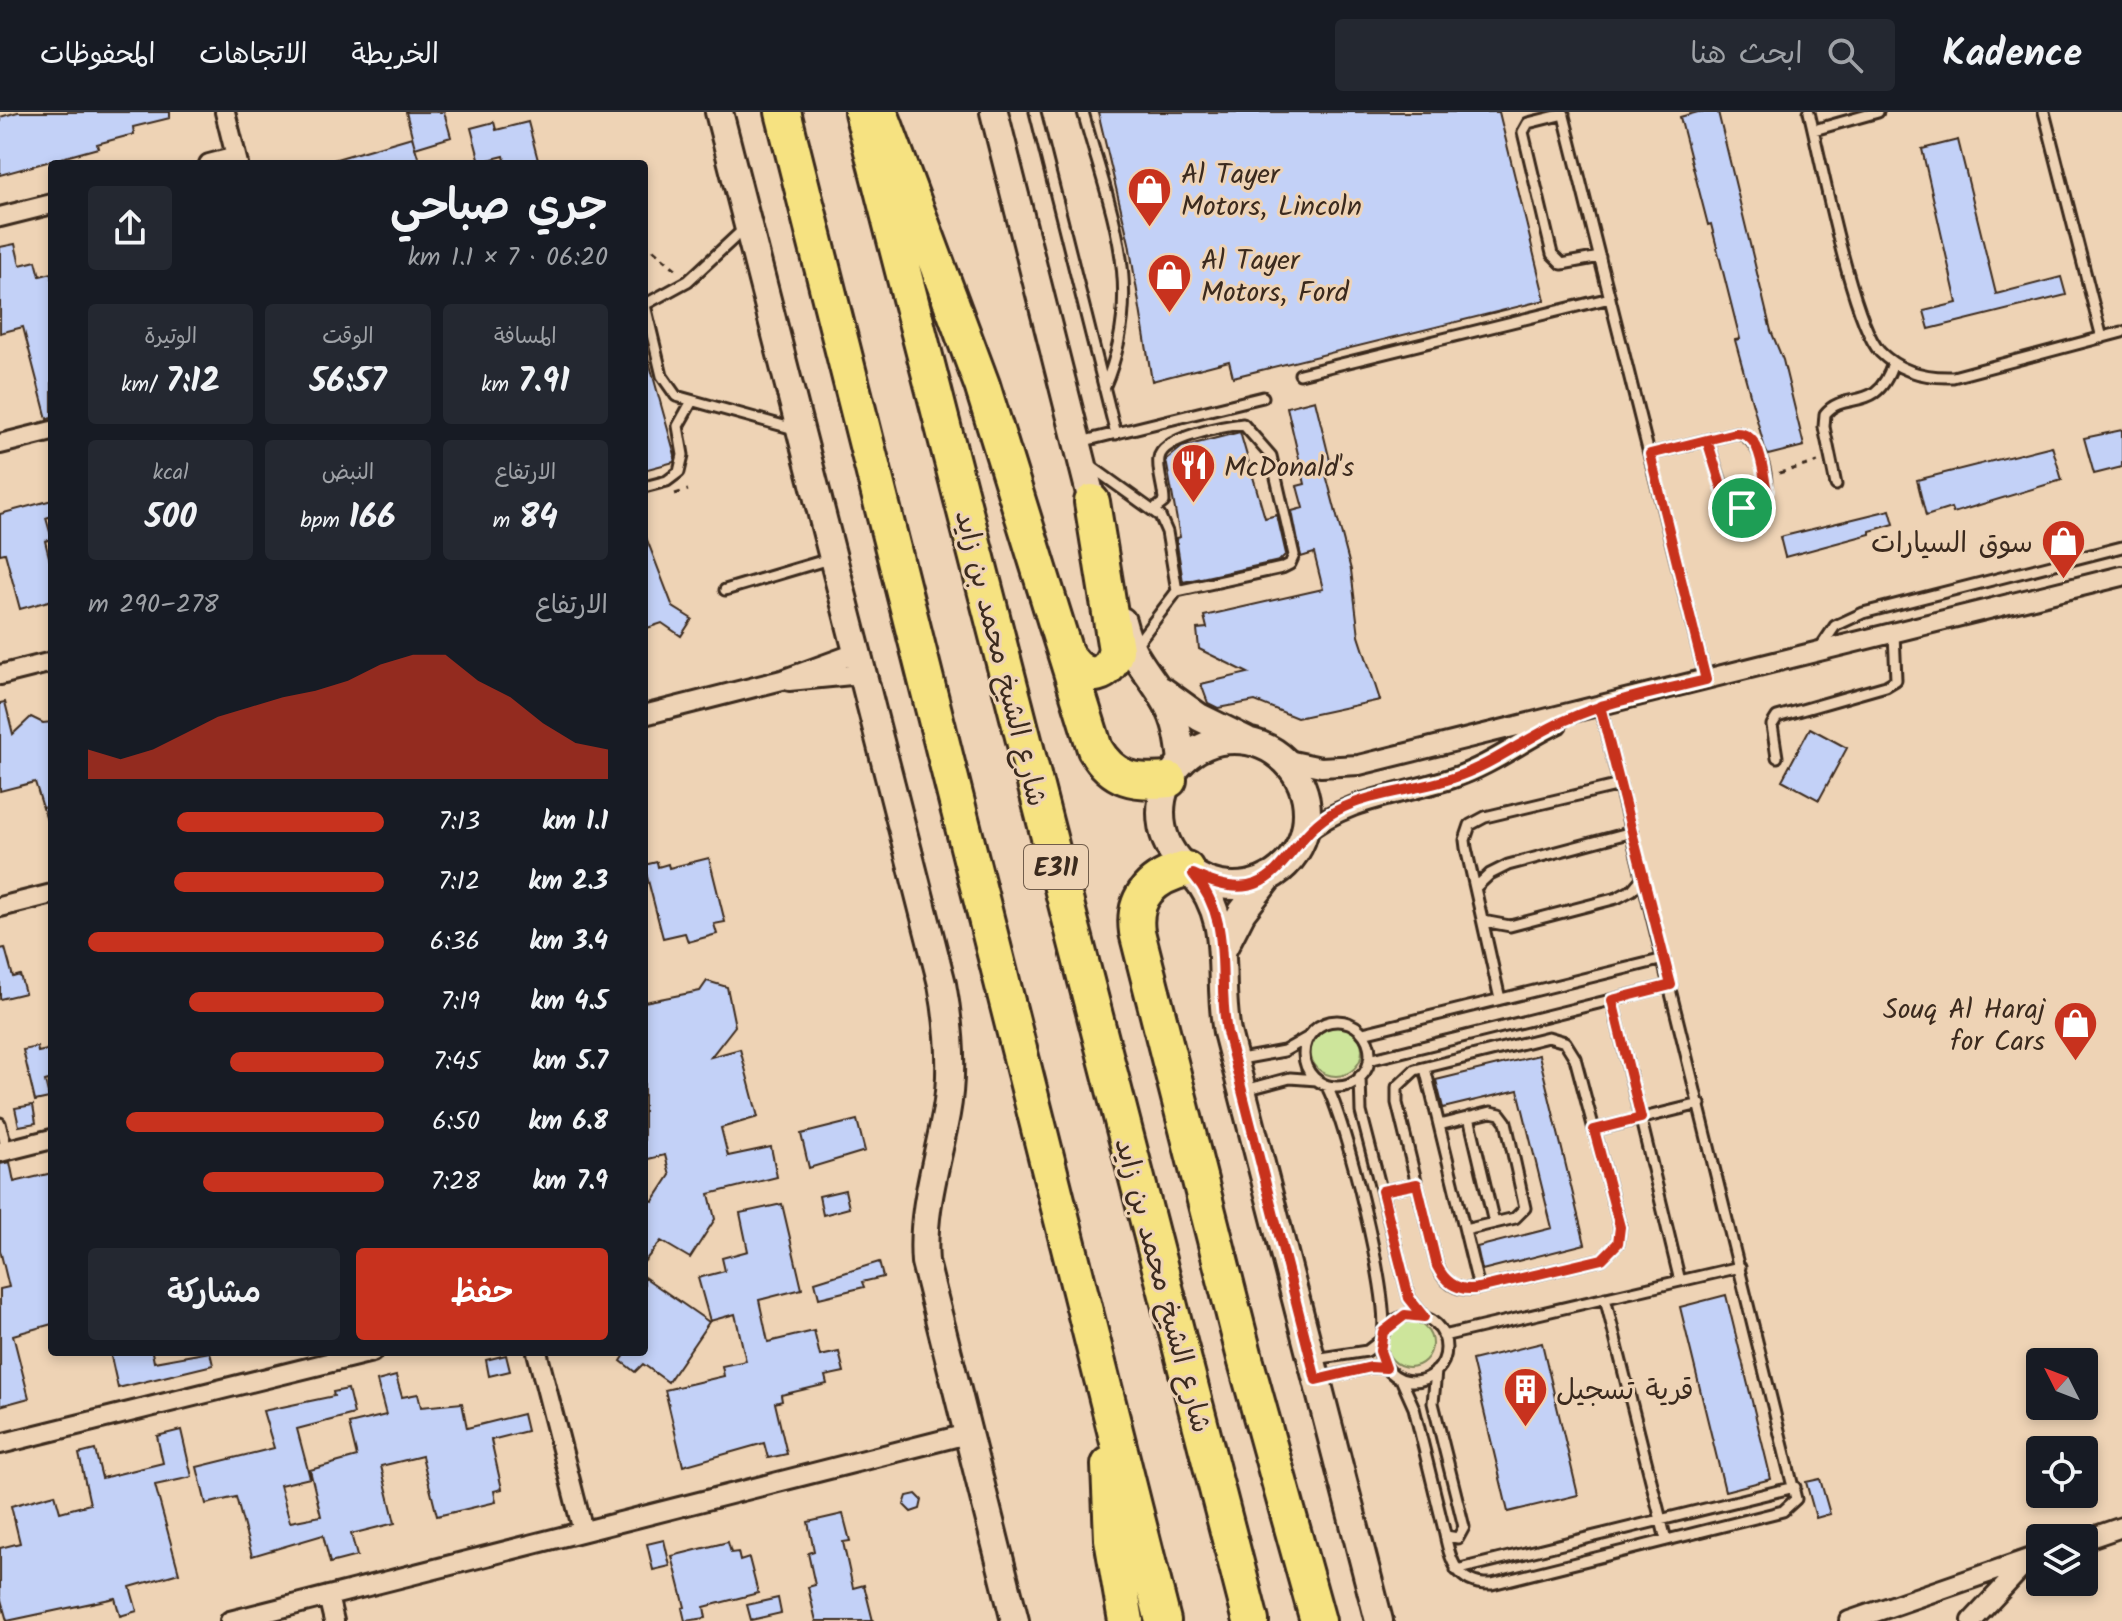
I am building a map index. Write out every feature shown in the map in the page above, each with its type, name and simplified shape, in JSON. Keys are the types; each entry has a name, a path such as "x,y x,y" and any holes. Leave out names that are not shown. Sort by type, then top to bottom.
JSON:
{"highway":[{"path":"783,112 1163,1621"},
{"name":"شارع الشيخ محمد بن زايد","path":"862,112 1251,1621"},
{"path":"879,112 982,385 1070,660 1095,749 1103,762 1128,780 1176,771"},
{"path":"1070,660 1078,671 1091,676 1104,673 1113,663 1116,650 1092,502"},
{"path":"1189,871 1170,873 1149,885 1137,907 1137,932 1246,1362 1318,1621"},
{"path":"1112,1425 1110,1510 1126,1621"}],"street":[{"path":"225,112 237,160"},
{"path":"719,112 946,1009 949,1087 926,1211 924,1245 927,1279 1015,1621"},
{"path":"994,112 1131,652 1175,721 1176,771"},
{"path":"0,217 48,205"},
{"path":"0,444 48,432"},
{"path":"1154,684 1199,717 1283,759 1321,767 1359,765 2122,576"},
{"path":"0,675 48,663"},
{"path":"648,714 859,664"},
{"path":"1222,951 1242,912 1269,877 1284,866 1304,834 1354,803 1454,778 1479,768 1533,736 1600,706"},
{"path":"1249,742 1213,743 1176,771 1162,798 1164,837 1216,909 1222,951 1221,992 1234,1061 1379,1621"},
{"path":"1283,759 1296,775 1304,793 1304,834"},
{"path":"1189,871 1230,886 1269,877"},
{"path":"0,907 48,895"},
{"path":"3,1151 48,1140"},
{"path":"0,1444 308,1360 340,1356"},
{"path":"538,1356 583,1531"},
{"path":"230,1621 967,1434"},
{"path":"2098,1535 2122,1527"},
{"path":"1849,1621 2026,1559"},
{"path":"1972,1621 2026,1566"},
{"path":"328,1596 334,1621"}],"lane":[{"path":"1035,112 1116,434"},
{"path":"1083,112 1122,256 1126,283 1122,337 1104,388"},
{"path":"1809,112 1864,323 1878,350 1893,363 1922,375 1953,377 2122,332"},
{"path":"1814,130 1878,112"},
{"path":"2044,112 2102,338"},
{"path":"1600,257 1562,264 1552,254 1523,132 1528,123 1564,113 1706,680"},
{"path":"648,303 688,281 748,225"},
{"path":"1300,374 1610,298"},
{"path":"648,317 665,384 676,396 801,431"},
{"path":"1836,485 1824,423 1828,410 1875,393 1893,363"},
{"path":"1177,591 1167,532 1154,510 1080,452 1116,434 1263,397"},
{"path":"648,486 667,481 679,472 683,461 678,426 692,401"},
{"path":"1131,652 1177,591 1290,564 1294,551 1271,456 1243,424 1169,443 1159,458 1164,502 1154,510"},
{"path":"1650,454 1707,440 1739,433 1750,436 1755,442 1767,494 1761,503 1738,509 1731,507 1726,501 1707,440"},
{"path":"1818,652 1835,626 1863,613 2122,547"},
{"path":"725,590 833,558"},
{"path":"1777,757 1772,725 1777,717 1886,686 1896,680 1894,633"},
{"path":"1313,1370 1386,1368 1401,1379 1411,1398 1456,1570 1472,1582 1492,1584 1783,1511 1796,1499 1600,706"},
{"path":"1500,999 1465,840 1470,825 1477,819 1620,785"},
{"path":"1475,888 1490,874 1508,865 1632,832"},
{"path":"1483,921 1510,926 1617,898 1632,890 1643,877"},
{"path":"1234,1061 1284,1051 1307,1038 1320,1025 1338,1020 1363,1033 1664,959"},
{"path":"1369,1060 1671,985"},
{"path":"1612,1000 1680,1281"},
{"path":"1242,1091 1290,1078 1344,1086 1360,1076 1369,1060 1363,1033"},
{"path":"1548,1037 1565,1042 1575,1058 1620,1227 1614,1250 1602,1259 1479,1288 1459,1288 1442,1276 1396,1095 1407,1074 1425,1068 1548,1037"},
{"path":"1307,1038 1304,1056 1340,1115 1385,1300 1382,1337 1386,1368"},
{"path":"1425,1068 1479,1288"},
{"path":"1360,1076 1361,1112 1409,1298 1443,1336 1445,1354 1436,1371 1433,1403 1464,1527 1458,1538 1452,1539 1444,1530"},
{"path":"1594,1130 1700,1104"},
{"path":"1439,1125 1496,1112 1506,1122 1525,1208 1520,1215 1465,1230"},
{"path":"1469,1117 1494,1223"},
{"path":"0,1123 3,1151"},
{"path":"1382,1191 1417,1184"},
{"path":"1443,1336 1740,1267"},
{"path":"1605,1298 1666,1540"},
{"path":"1313,1370 1367,1351 1405,1315 1424,1317"},
{"path":"1401,1379 1420,1380 1436,1371"},
{"path":"1456,1570 1795,1487"}],"path":[{"path":"648,244 688,281"},
{"path":"1764,477 1830,458"}],"green space":[{"path":"1336,1024 1354,1032 1362,1050 1354,1068 1336,1076 1318,1068 1310,1050 1318,1032"},
{"path":"1409,1321 1425,1328 1432,1344 1425,1360 1409,1367 1393,1360 1386,1344 1393,1328"}],"building":[{"path":"18,112 170,112 170,118 133,127 134,134 97,144 98,148 0,175 0,117"},
{"path":"406,112 444,112 451,137 415,148"},
{"path":"1098,112 1499,112 1545,300 1233,377 1229,361 1152,381 1129,243"},
{"path":"1698,112 1718,112 1771,331 1783,360 1804,446 1768,455 1765,449 1735,340 1740,339 1711,224 1708,225 1680,117"},
{"path":"494,122 496,130 528,122 538,160 505,160 504,156 479,160 471,128"},
{"path":"412,137 419,160 333,160"},
{"path":"1958,140 1996,294 2061,277 2066,295 1929,329 1924,311 1957,303 1922,149"},
{"path":"15,244 20,265 36,261 40,276 48,274 48,419 23,327 0,333 0,247"},
{"path":"648,358 675,455 674,462 648,469"},
{"path":"1315,400 1332,469 1325,471 1351,570 1359,636 1380,700 1297,718 1255,701 1218,708 1208,703 1201,684 1248,673 1199,649 1197,629 1207,628 1204,616 1323,589 1314,553 1301,557 1292,511 1303,508 1297,486 1305,484 1287,407"},
{"path":"2122,430 2122,467 2094,474 2084,438"},
{"path":"1240,432 1265,518 1277,515 1286,554 1279,561 1183,582 1176,538 1180,537 1166,460 1182,447"},
{"path":"2052,446 2062,480 1953,513 1951,508 1926,516 1917,480"},
{"path":"48,501 48,540 45,541 48,601 20,609 5,553 0,554 0,514"},
{"path":"1890,510 1894,524 1870,531 1870,534 1785,557 1780,537"},
{"path":"648,542 673,607 692,619 681,636 662,623 648,628"},
{"path":"5,702 13,734 31,717 48,722 48,824 35,782 0,791 0,703"},
{"path":"1810,728 1847,748 1819,800 1782,780"},
{"path":"709,858 725,922 714,924 717,934 688,942 685,933 663,938 648,880 648,864 657,862 658,867 668,864 669,868"},
{"path":"5,948 13,977 20,975 25,993 0,999 0,949"},
{"path":"707,981 727,987 735,1026 711,1057 740,1049 758,1117 721,1128 728,1156 771,1147 777,1177 709,1194 715,1219 690,1258 661,1241 648,1257 648,1199 653,1201 670,1175 665,1155 648,1159 648,1001 700,991"},
{"path":"37,1047 38,1052 48,1050 48,1080 45,1081 48,1098 35,1101 23,1050"},
{"path":"1539,1055 1585,1244 1482,1270 1477,1247 1552,1228 1518,1090 1443,1108 1436,1080"},
{"path":"33,1105 36,1123 19,1126 15,1108"},
{"path":"857,1120 865,1151 809,1168 801,1134"},
{"path":"10,1162 14,1182 48,1174 48,1325 13,1335 29,1398 0,1406 0,1289 9,1287 0,1250 0,1164"},
{"path":"845,1190 849,1208 823,1215 819,1196"},
{"path":"782,1204 802,1289 759,1300 768,1342 814,1331 820,1356 839,1352 844,1372 825,1376 827,1384 781,1395 782,1401 775,1403 787,1454 768,1458 764,1443 683,1466 665,1390 724,1376 722,1366 746,1361 735,1314 710,1321 698,1278 725,1271 722,1258 748,1251 740,1213"},
{"path":"879,1262 883,1277 862,1282 864,1287 819,1298 815,1282"},
{"path":"648,1280 709,1322 668,1382 643,1364 635,1372 621,1361 624,1356 648,1356"},
{"path":"1726,1295 1771,1479 1725,1491 1680,1307"},
{"name":"قرية تسجيل","path":"1542,1343 1578,1495 1508,1512 1472,1360"},
{"path":"111,1356 153,1356 154,1362 188,1356 211,1356 213,1365 118,1388"},
{"path":"506,1356 510,1371 489,1376 486,1360"},
{"path":"396,1376 402,1397 418,1394 421,1407 462,1403 467,1428 523,1414 527,1431 491,1440 502,1489 494,1491 496,1502 437,1516 422,1456 381,1466 395,1523 351,1534 357,1556 330,1563 323,1535 252,1556 236,1497 206,1504 197,1467 274,1448 263,1411 334,1396 333,1392 348,1389 354,1414 297,1429 310,1478 280,1485 290,1522 321,1516 310,1470 357,1457 349,1424 386,1415 377,1381"},
{"path":"181,1430 192,1477 155,1485 179,1573 130,1587 137,1611 120,1616 115,1598 7,1621 0,1596 0,1548 20,1543 11,1506 55,1494 60,1512 90,1504 79,1454 95,1450 102,1478 163,1463 157,1436"},
{"path":"1820,1479 1830,1514 1816,1518 1806,1482"},
{"path":"916,1494 922,1500 920,1509 911,1512 904,1505 907,1496"},
{"path":"843,1514 850,1541 843,1542 853,1588 864,1585 873,1621 816,1621 808,1587 815,1585 808,1553 814,1551 808,1522"},
{"path":"664,1540 670,1566 653,1570 647,1544"},
{"path":"728,1542 731,1553 738,1552 740,1561 749,1558 758,1593 704,1607 706,1618 685,1621 682,1608 685,1607 672,1556"},
{"path":"778,1598 781,1613 751,1620 747,1605"}],"place":[{"name":"Al Tayer Motors, Lincoln","path":"1150,228"},
{"name":"Al Tayer Motors, Ford","path":"1170,314"},
{"name":"McDonald's","path":"1193,505"},
{"name":"سوق السيارات","path":"2064,581"},
{"name":"Souq Al Haraj for Cars","path":"2076,1063"},
{"name":"قرية تسجيل","path":"1525,1428"}],"route":[{"path":"1742,508 1734,509 1726,501 1707,440 1650,454 1706,680 1600,706 1533,736 1479,768 1454,778 1372,797 1336,811 1304,834 1284,866 1269,877 1250,884 1230,886 1193,874 1207,890 1222,929 1221,992 1227,1032 1316,1380 1371,1367 1386,1368 1380,1351 1383,1332 1405,1315 1424,1317 1409,1298 1382,1191 1417,1184 1437,1266 1442,1276 1459,1288 1479,1288 1602,1259 1618,1243 1620,1227 1594,1130 1641,1118 1612,1000 1671,985 1600,706 1706,680 1678,567 1650,454 1735,433 1750,436 1755,442 1767,491 1761,503 1742,508"}]}
